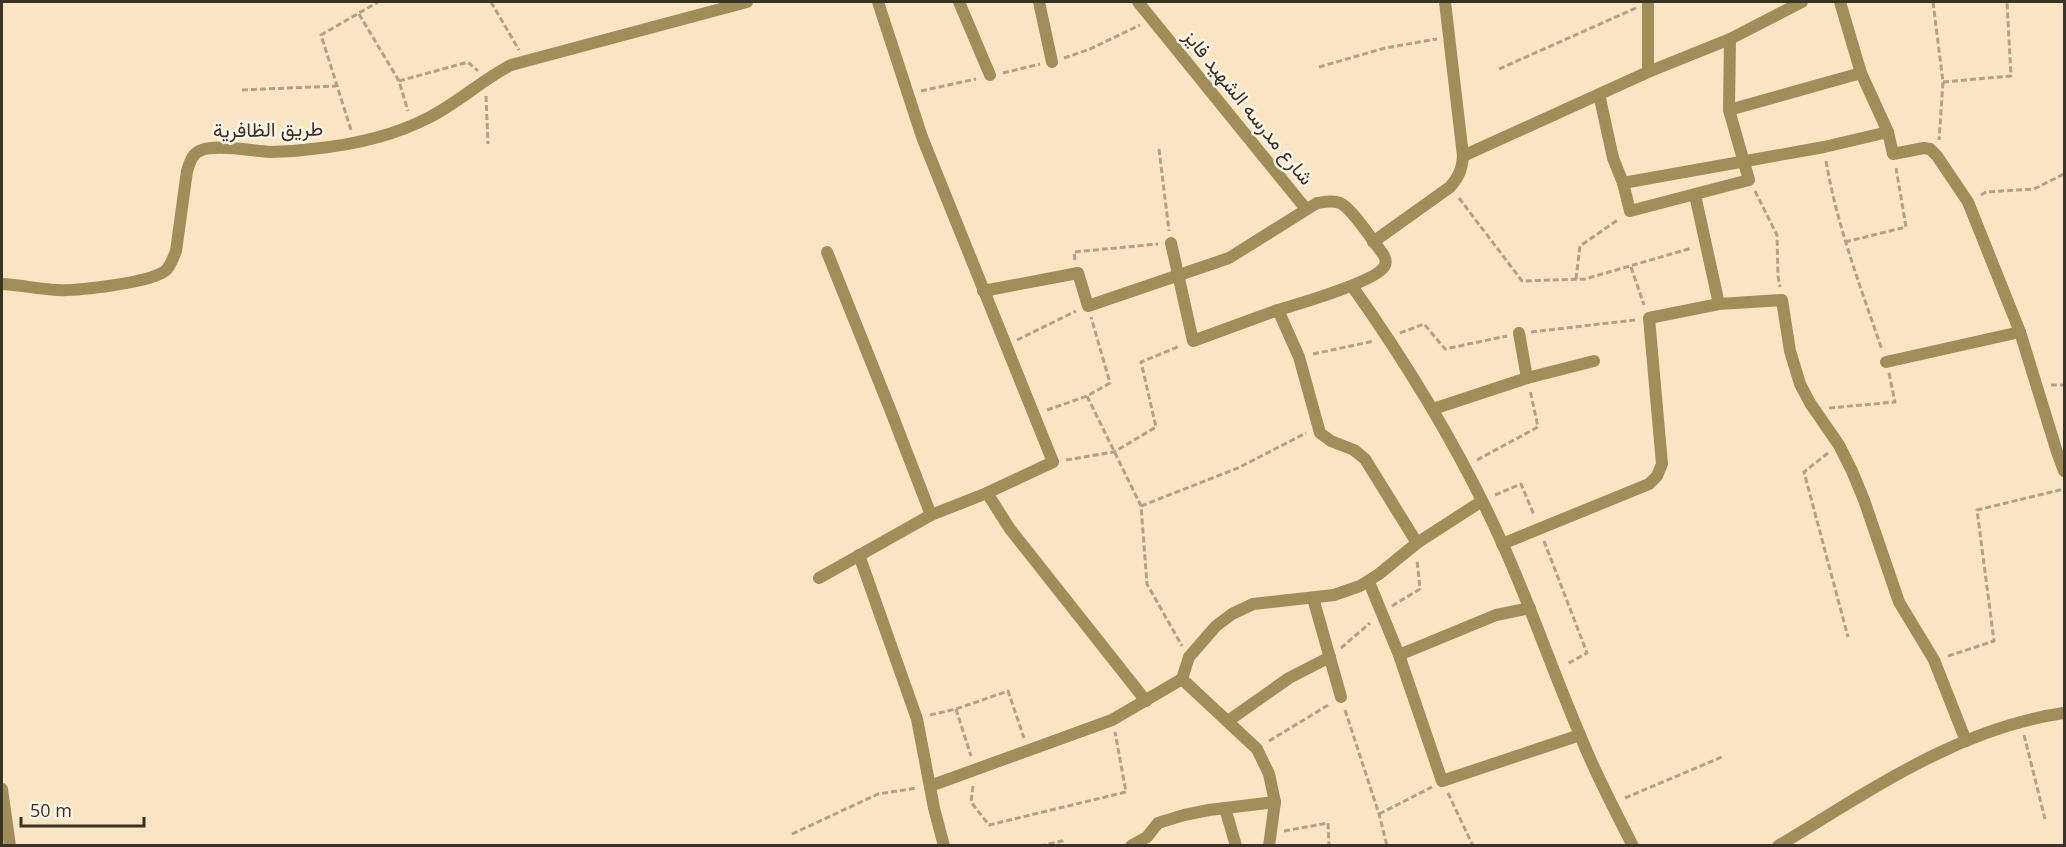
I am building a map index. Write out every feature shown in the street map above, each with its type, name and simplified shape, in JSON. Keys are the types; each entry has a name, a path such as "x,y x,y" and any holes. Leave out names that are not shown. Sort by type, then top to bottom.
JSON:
{"street":[{"name":"طريق الظافرية","path":"2,284 78,290 142,279 164,271 172,262 176,251 187,171 191,158 201,150 214,148 270,152 299,151 355,144 412,126 450,105 485,79 511,65 747,2"},
{"path":"819,578 931,515 987,493 1053,462 983,291 907,94 878,2"},
{"path":"959,2 990,75"},
{"path":"1039,2 1052,62"},
{"name":"شارع مدرسه الشهيد فايز","path":"1138,2 1306,209"},
{"path":"1373,242 1450,187 1458,178 1462,168 1463,156 1445,2"},
{"path":"1648,2 1648,72"},
{"path":"1463,156 1648,72 1730,39 1802,2"},
{"path":"1840,2 1861,73 1888,132 1893,154 1930,149 1968,202 2020,332 2056,452 2064,471"},
{"path":"1599,94 1613,158 1623,183 1630,211 1749,180 1729,110 1730,39"},
{"path":"1729,110 1861,73"},
{"path":"1623,183 1824,147 1888,132"},
{"path":"1695,195 1719,304"},
{"path":"983,291 1078,273 1088,306 1178,275 1229,258 1306,209 1317,203 1328,201 1340,203 1350,211 1386,260 1381,270 1352,286 1193,341 1178,275 1171,243"},
{"path":"827,252 931,515"},
{"path":"1352,286 1389,338 1433,409 1465,467 1530,608 1580,735 1633,846"},
{"path":"1502,544 1649,484 1660,472 1662,464 1649,318 1719,304 1782,300 1795,372 1800,384 1839,445 1864,500 1899,602 1934,660 1966,741"},
{"path":"1278,310 1307,380 1320,433 1325,438 1349,447 1365,459 1417,543"},
{"path":"1886,362 2020,332"},
{"path":"1519,333 1527,378"},
{"path":"1433,409 1527,378 1594,361"},
{"path":"987,493 1010,529 1146,701"},
{"path":"930,786 1112,720 1182,679 1189,657 1216,626 1232,614 1254,604 1334,595 1369,582 1417,543 1482,501"},
{"path":"859,555 917,718 944,846"},
{"path":"1369,582 1400,655 1442,782 1580,735"},
{"path":"1313,598 1341,697"},
{"path":"1400,655 1496,615 1530,608"},
{"path":"1228,721 1289,678 1330,657"},
{"path":"1182,679 1257,748 1269,774 1275,802 1269,846"},
{"path":"1778,846 1915,764 1966,741 2021,722 2064,713"},
{"path":"2,789 9,846"},
{"path":"1131,846 1147,837 1158,823 1184,815 1275,802"},
{"path":"1225,808 1236,846"}],"path":[{"path":"355,144 321,35 378,2"},
{"path":"492,2 525,60"},
{"path":"1499,69 1648,2"},
{"path":"1933,2 1943,82 1937,156"},
{"path":"1943,82 2011,76 2007,2"},
{"path":"359,14 399,81 412,126"},
{"path":"907,94 1052,62 1090,49 1153,19"},
{"path":"1319,67 1385,48 1449,37"},
{"path":"399,81 468,62 485,79 488,144"},
{"path":"242,90 336,86"},
{"path":"1815,410 1895,402 1886,362 1845,242 1824,147"},
{"path":"1078,273 1074,252 1171,243 1159,149"},
{"path":"1845,242 1906,227 1893,154"},
{"path":"1968,202 1986,192 2034,189 2064,174"},
{"path":"1749,180 1777,235 1778,276 1782,300"},
{"path":"1450,187 1522,281 1575,280 1631,267 1705,244"},
{"path":"1575,280 1580,246 1630,211"},
{"path":"1299,357 1389,338 1424,324 1445,349 1519,333 1649,318 1631,267"},
{"path":"1005,346 1088,306 1110,382 1087,396 1034,414"},
{"path":"1053,462 1114,452 1156,427 1141,362 1193,341"},
{"path":"1465,467 1538,427 1527,378"},
{"path":"1087,396 1141,506 1147,584 1189,657"},
{"path":"1141,506 1238,468 1317,427"},
{"path":"1839,445 1804,472 1848,637"},
{"path":"1482,501 1521,484 1587,653 1554,671"},
{"path":"1934,660 1994,641 1977,510 2064,489"},
{"path":"1330,657 1382,613 1420,589 1417,543"},
{"path":"917,718 956,709 1008,691 1029,750"},
{"path":"1257,748 1341,697 1387,846"},
{"path":"956,709 976,770 971,802 989,825 1126,792 1112,720"},
{"path":"2021,722 2045,819"},
{"path":"1611,804 1722,757"},
{"path":"1379,814 1442,782 1473,846"},
{"path":"792,834 878,794 930,786"},
{"path":"1272,832 1328,823 1329,846"},
{"path":"1040,846 1062,841 1062,846"}]}
